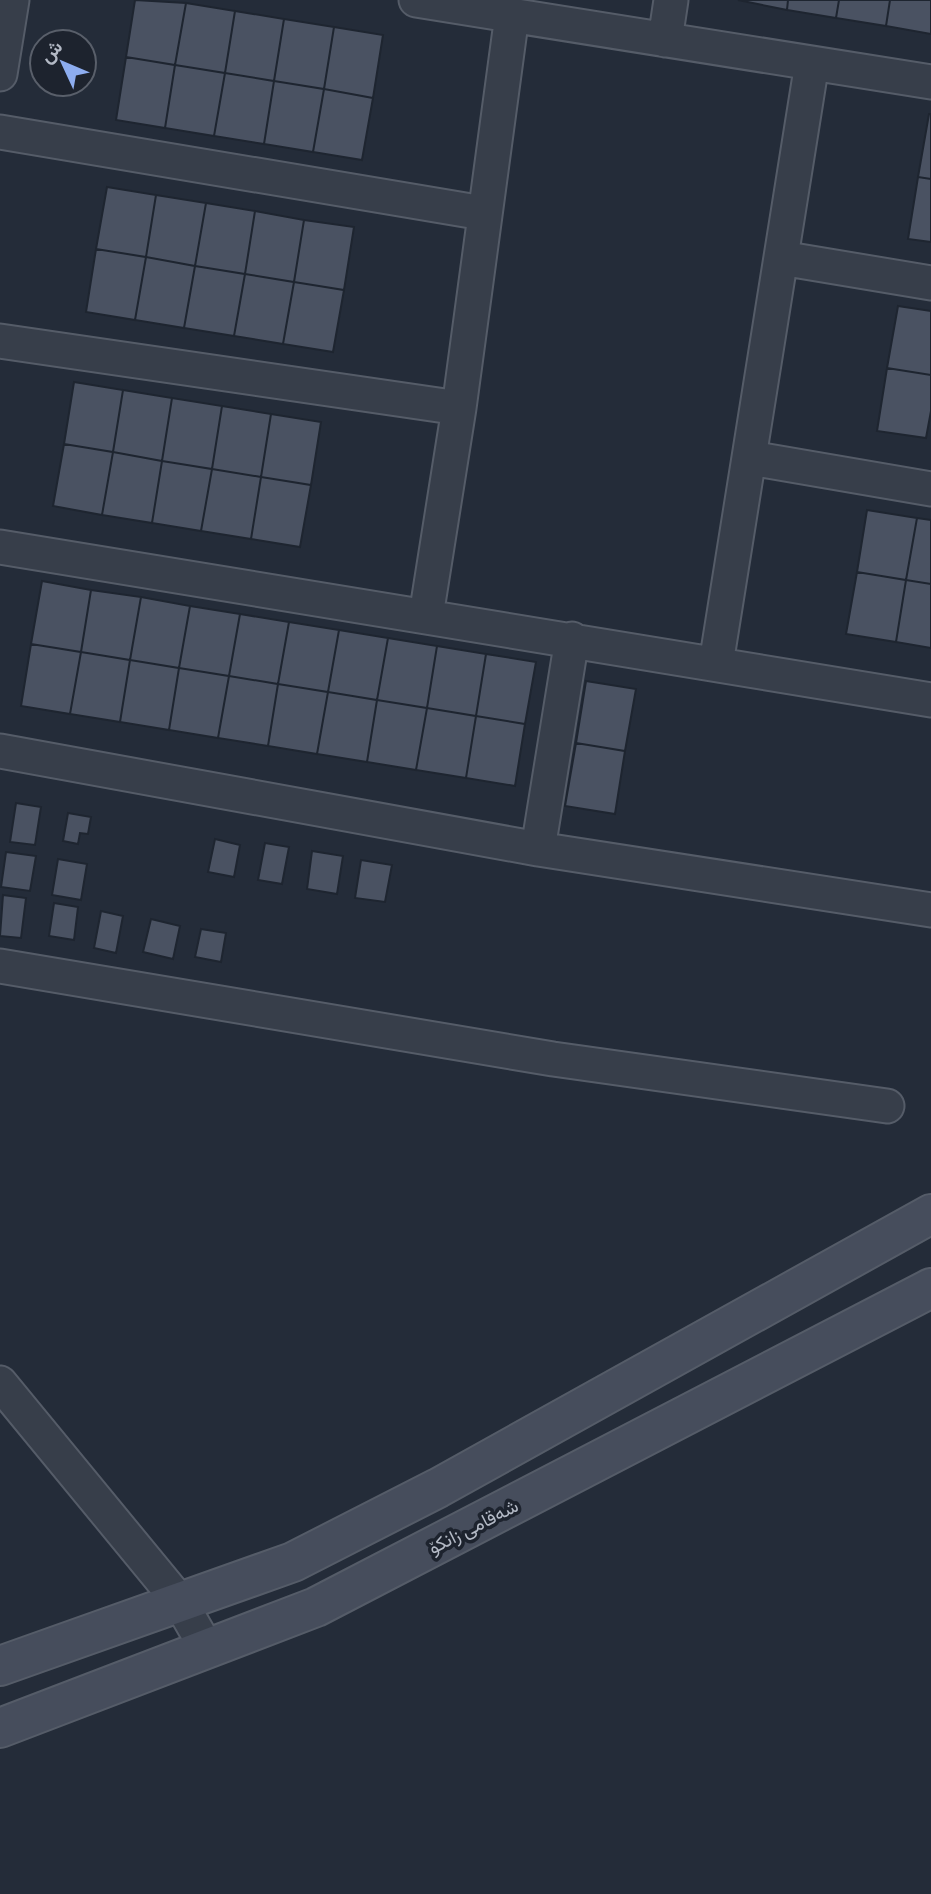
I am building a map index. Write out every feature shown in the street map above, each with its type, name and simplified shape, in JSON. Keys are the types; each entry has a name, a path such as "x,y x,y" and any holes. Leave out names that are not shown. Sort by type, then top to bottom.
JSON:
{"main road":[{"path":"0,1666 293,1562 438,1488 931,1214"},
{"name":"شەقامی زانکۆ","path":"0,1728 316,1607 931,1288"}],"street":[{"path":"0,74 12,0"},
{"path":"416,0 931,82"},
{"path":"665,40 671,0"},
{"path":"426,616 459,408 483,213 512,15"},
{"path":"716,664 812,63"},
{"path":"0,132 483,213"},
{"path":"781,258 931,283"},
{"path":"0,341 459,408"},
{"path":"750,458 931,489"},
{"path":"0,547 931,700"},
{"path":"538,849 572,639"},
{"path":"0,751 538,849 931,909"},
{"path":"0,966 552,1059 887,1106"},
{"path":"0,1383 180,1602 207,1649"}],"building":[{"path":"135,0 186,3 175,65 126,57"},
{"path":"738,0 788,0 787,10"},
{"path":"788,0 839,0 836,18 787,10"},
{"path":"839,0 890,0 886,26 836,18"},
{"path":"890,0 931,0 931,34 886,26"},
{"path":"186,3 235,11 225,73 175,65"},
{"path":"235,11 284,19 274,81 225,73"},
{"path":"284,19 334,27 324,89 274,81"},
{"path":"334,27 383,35 373,98 324,89"},
{"path":"126,57 175,65 165,128 116,120"},
{"path":"175,65 225,73 214,136 165,128"},
{"path":"225,73 274,81 264,144 214,136"},
{"path":"274,81 324,89 313,152 264,144"},
{"path":"324,89 373,98 362,160 313,152"},
{"path":"931,114 931,179 918,177"},
{"path":"918,177 931,179 931,242 908,239"},
{"path":"107,187 156,195 146,257 96,249"},
{"path":"156,195 206,203 195,266 146,257"},
{"path":"206,203 255,211 245,274 195,266"},
{"path":"255,211 304,220 294,282 245,274"},
{"path":"304,220 354,227 344,290 294,282"},
{"path":"96,249 146,257 135,320 86,312"},
{"path":"146,257 195,266 184,328 135,320"},
{"path":"195,266 245,274 234,336 184,328"},
{"path":"245,274 294,282 283,344 234,336"},
{"path":"294,282 344,290 333,352 283,344"},
{"path":"898,306 931,311 931,375 887,368"},
{"path":"887,368 931,375 931,411 926,438 877,431"},
{"path":"74,382 123,390 113,452 64,444"},
{"path":"123,390 172,398 162,461 113,452"},
{"path":"172,398 222,406 212,469 162,461"},
{"path":"222,406 271,414 261,477 212,469"},
{"path":"271,414 321,422 311,485 261,477"},
{"path":"64,444 113,452 102,515 53,506"},
{"path":"113,452 162,461 152,523 102,515"},
{"path":"162,461 212,469 201,531 152,523"},
{"path":"212,469 261,477 251,539 201,531"},
{"path":"261,477 311,485 300,547 251,539"},
{"path":"867,510 917,518 906,580 857,572"},
{"path":"917,518 931,520 931,584 906,580"},
{"path":"857,572 906,580 896,642 846,634"},
{"path":"906,580 931,584 931,648 896,642"},
{"path":"42,581 91,590 81,652 31,644"},
{"path":"91,590 141,597 130,660 81,652"},
{"path":"141,597 190,606 179,668 130,660"},
{"path":"190,606 240,614 229,676 179,668"},
{"path":"240,614 289,622 278,684 229,676"},
{"path":"289,622 339,630 328,692 278,684"},
{"path":"339,630 388,638 377,700 328,692"},
{"path":"388,638 437,646 427,708 377,700"},
{"path":"31,644 81,652 70,714 21,706"},
{"path":"437,646 486,654 476,716 427,708"},
{"path":"81,652 130,660 120,722 70,714"},
{"path":"486,654 536,662 525,724 476,716"},
{"path":"130,660 179,668 169,730 120,722"},
{"path":"179,668 229,676 218,738 169,730"},
{"path":"229,676 278,684 268,746 218,738"},
{"path":"586,681 636,689 625,751 576,743"},
{"path":"278,684 328,692 317,754 268,746"},
{"path":"328,692 377,700 367,762 317,754"},
{"path":"377,700 427,708 416,770 367,762"},
{"path":"427,708 476,716 466,778 416,770"},
{"path":"476,716 525,724 515,786 466,778"},
{"path":"576,743 625,751 615,814 565,806"},
{"path":"16,803 41,807 35,845 10,842"},
{"path":"68,813 91,817 88,834 80,833 78,844 63,841"},
{"path":"215,839 240,845 234,877 208,872"},
{"path":"265,843 289,847 282,884 258,880"},
{"path":"312,851 343,856 337,894 307,889"},
{"path":"6,852 36,856 30,891 1,887"},
{"path":"58,859 87,864 81,900 52,895"},
{"path":"361,860 392,865 385,902 355,898"},
{"path":"3,895 26,898 21,938 0,936"},
{"path":"54,903 78,907 74,940 49,936"},
{"path":"101,911 123,916 116,953 94,948"},
{"path":"151,919 180,926 173,959 143,952"},
{"path":"201,929 226,933 221,962 195,957"}]}
